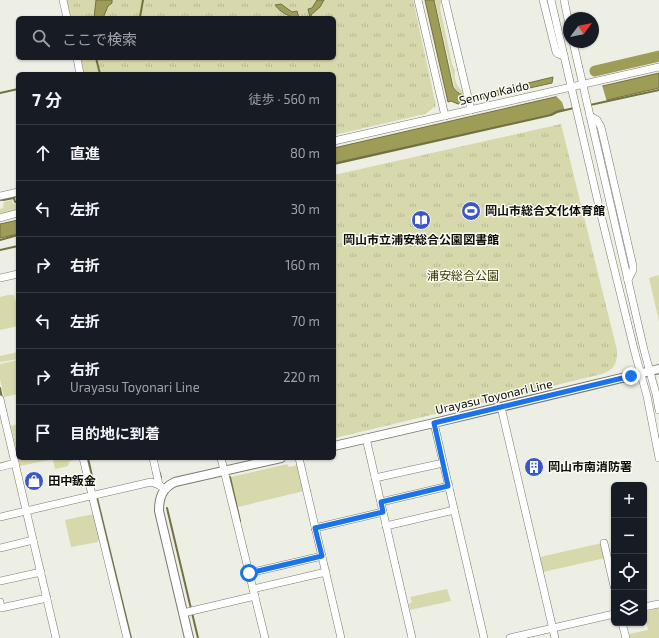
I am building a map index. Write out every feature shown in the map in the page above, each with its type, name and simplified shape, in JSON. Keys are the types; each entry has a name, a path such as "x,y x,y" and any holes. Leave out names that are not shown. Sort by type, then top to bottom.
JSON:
{"main road":[{"name":"Urayasu Toyonari Line","path":"336,446 659,369"},
{"path":"190,638 189,611 159,511 162,487 175,482 270,460"}],"street":[{"path":"63,0 67,16"},
{"path":"418,0 445,116"},
{"path":"445,0 471,110"},
{"path":"543,0 556,52 564,56"},
{"path":"551,0 605,230 647,396 659,458"},
{"path":"564,0 566,12"},
{"path":"574,48 659,410"},
{"path":"76,60 80,72"},
{"name":"Senryo Kaido","path":"336,141 471,110 572,90 659,67"},
{"path":"0,196 16,192"},
{"path":"0,218 16,214"},
{"path":"0,278 16,274"},
{"path":"0,399 56,638"},
{"path":"501,407 555,638"},
{"path":"434,423 484,638"},
{"path":"366,438 412,638"},
{"path":"83,460 126,638"},
{"path":"154,460 162,487"},
{"path":"222,460 265,638"},
{"path":"299,460 341,638"},
{"path":"0,467 15,463"},
{"path":"375,478 443,463"},
{"path":"0,517 151,482 162,487"},
{"path":"381,502 448,486"},
{"path":"386,526 454,510"},
{"path":"315,528 383,512"},
{"path":"0,548 33,540"},
{"path":"604,543 611,573"},
{"path":"249,573 322,556"},
{"path":"0,581 41,572"},
{"path":"189,611 326,572"},
{"path":"0,602 1,608 47,598"},
{"path":"647,606 659,604"},
{"path":"510,638 521,637 611,615"},
{"path":"623,626 626,638"}],"green space":[{"path":"65,0 413,0 436,106 425,114 336,135 336,72 82,72 78,60 336,60 336,16 69,16"},
{"path":"435,0 442,0 440,8 452,64 455,71 455,80 465,95 455,88"},
{"name":"浦安総合公園","path":"561,124 617,350 616,362 612,368 602,374 336,438 336,175"},
{"path":"12,200 13,204 16,203 16,210 0,214 0,209 3,208 4,202"},
{"path":"659,275 659,321 649,278"},
{"path":"14,295 16,302 16,326 0,330 0,297"},
{"path":"16,352 16,359 0,362 0,356"},
{"path":"16,360 16,394 4,397 0,379 0,364"},
{"path":"16,425 16,448 11,426"},
{"path":"18,460 49,460 20,466"},
{"path":"53,460 74,460 69,462 68,466 55,469"},
{"path":"287,464 289,467 298,465 304,491 238,507 231,477"},
{"path":"94,514 100,539 98,542 71,547 65,520"},
{"path":"602,543 605,558 543,572 540,557"},
{"path":"447,589 451,601 410,610 409,604 412,602 410,597"},
{"path":"659,608 659,638 630,638 629,634 648,630 647,611"}],"shaded area":[{"path":"96,0 112,0 112,3 108,6 104,16 94,16"},
{"path":"317,0 324,0 320,7 310,16 308,9 312,8"},
{"path":"425,0 434,0 453,87 460,94 474,96 553,77 552,83 458,104 451,101 448,102"},
{"path":"281,4 292,12 297,11 298,16 290,16 275,5"},
{"path":"659,73 659,88 557,111 550,115 336,163 336,148"},
{"path":"16,220 16,234 0,238 0,224"}],"pier":[{"path":"602,85 607,102 565,111 562,102 556,96"}],"waterway":[{"path":"140,16 143,0"},
{"path":"595,71 659,56"},
{"path":"96,60 100,72"},
{"path":"0,93 16,89"},
{"path":"590,105 659,90"},
{"path":"336,164 551,115 574,108"},
{"path":"0,200 16,196"},
{"path":"14,198 16,202"},
{"path":"0,240 16,236"},
{"path":"0,250 16,246"},
{"path":"0,388 2,399"},
{"path":"88,460 94,485"},
{"path":"159,471 161,477"},
{"path":"230,477 240,521"},
{"path":"97,498 131,638"},
{"path":"167,508 198,638"}],"place":[{"name":"岡山市総合文化体育館","path":"471,211"},
{"name":"岡山市立浦安総合公園図書館","path":"421,220"},
{"name":"岡山市南消防署","path":"534,467"},
{"name":"田中鈑金","path":"34,481"}],"route":[{"path":"249,573 322,556 315,528 383,512 381,502 448,486 434,423 631,376"}]}
